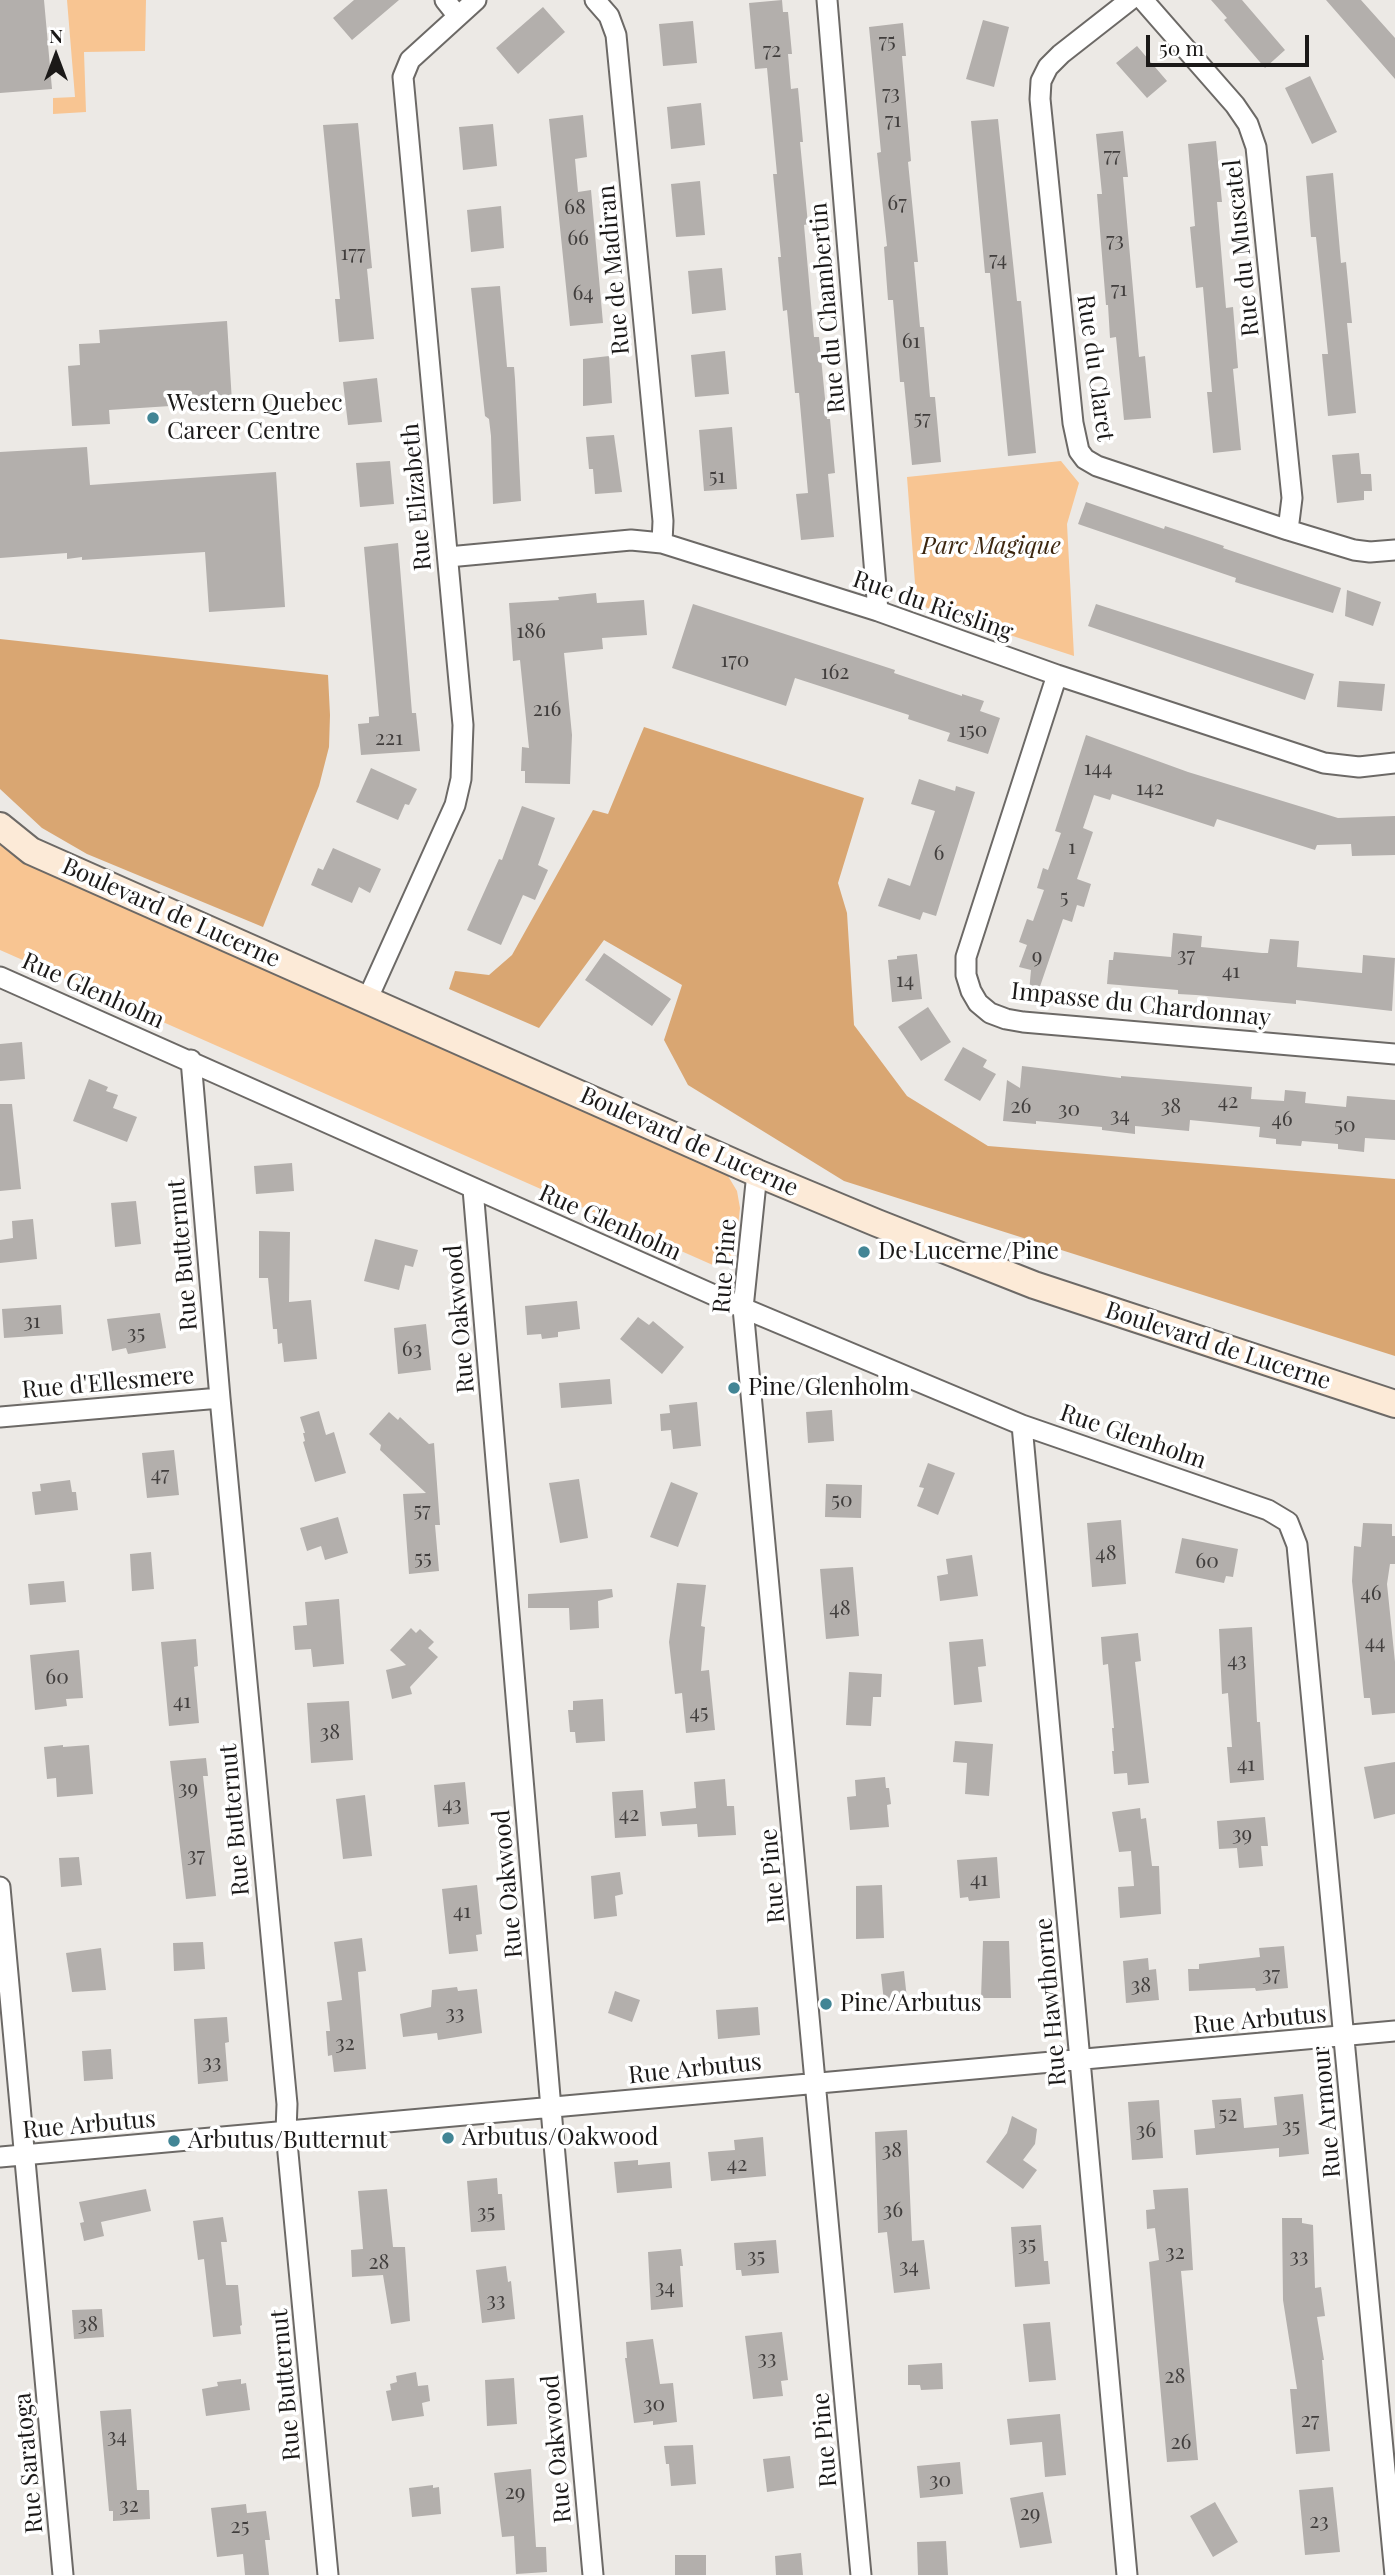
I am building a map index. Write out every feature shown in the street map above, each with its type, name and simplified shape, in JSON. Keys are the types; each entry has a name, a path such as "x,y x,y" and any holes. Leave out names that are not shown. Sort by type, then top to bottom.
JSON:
{"main road":[{"path":"0,826 31,851"},
{"name":"Boulevard de Lucerne","path":"31,851 757,1172 973,1262 1034,1285 1395,1404"}],"street":[{"name":"Rue Elizabeth","path":"367,1000 455,805 461,779 463,724 402,78 410,60 451,8 476,0"},
{"name":"Rue de Madiran","path":"595,0 609,16 617,35 663,521 662,543"},
{"name":"Rue du Chambertin","path":"827,0 878,611"},
{"name":"Rue du Claret","path":"1130,0 1061,54 1048,67 1041,82 1040,99 1075,440 1079,451 1085,459 1097,466 1288,530 1354,550 1395,550"},
{"name":"Rue du Muscatel","path":"1143,0 1235,105 1248,124 1256,147 1292,498 1288,530"},
{"name":"Rue du Riesling","path":"448,558 631,540 662,543 878,611 1057,675 1324,763 1359,767 1395,763"},
{"name":"Impasse du Chardonnay","path":"1057,675 966,957 966,975 978,1003 990,1013 1023,1022 1395,1054"},
{"name":"Boulevard de Lucerne","path":"0,838 31,851"},
{"name":"Rue Glenholm","path":"0,977 743,1308 1023,1425 1268,1510 1287,1522"},
{"name":"Rue Butternut","path":"191,1060 328,2575"},
{"name":"Rue Pine","path":"757,1172 743,1308 861,2575"},
{"name":"Rue Oakwood","path":"473,1189 593,2575"},
{"name":"Rue d'Ellesmere","path":"0,1417 220,1398"},
{"name":"Rue Hawthorne","path":"1023,1425 1127,2575"},
{"name":"Rue Armour","path":"1287,1522 1297,1545 1395,2575"},
{"name":"Rue Saratoga","path":"0,1887 63,2575"},
{"name":"Rue Arbutus","path":"0,2157 1395,2031"}],"green space":[{"path":"67,0 146,0 145,51 84,52 86,112 53,114 53,98 75,97"},
{"name":"Parc Magique","path":"1061,461 1079,483 1067,524 1074,656 927,608 916,596 907,477"},
{"path":"0,839 725,1171 737,1191 740,1208 735,1254 731,1260 715,1266 0,950"}],"shaded area":[{"path":"0,639 328,675 329,747 319,786 263,927 87,854 42,828 0,789"},
{"path":"644,727 864,798 838,883 847,913 854,1025 907,1096 988,1146 1395,1179 1395,1356 844,1181 688,1085 664,1040 682,985 604,940 539,1028 449,989 455,971 489,975 512,955 593,810 608,814"}],"building":[{"path":"0,0 44,0 52,89 0,93"},
{"path":"354,0 399,0 352,40 333,18"},
{"path":"782,0 783,12 788,12 792,54 788,54 791,89 798,88 808,224 804,225 814,337 819,337 835,473 828,474 834,537 801,540 796,494 808,493 799,393 795,393 787,310 783,311 773,174 777,174 767,68 755,69 749,3"},
{"path":"1211,0 1242,0 1285,50 1265,68 1224,20 1227,18"},
{"path":"1326,0 1361,0 1395,38 1395,79"},
{"path":"543,7 565,32 518,74 496,48"},
{"path":"983,20 1009,27 994,87 966,79"},
{"path":"693,21 697,63 663,66 659,24"},
{"path":"903,23 906,56 902,56 911,161 908,162 918,262 914,262 920,327 924,327 930,397 935,397 941,462 912,465 904,382 900,382 893,300 888,300 884,247 887,246 877,153 881,152 869,27"},
{"path":"1137,46 1167,81 1147,98 1116,63"},
{"path":"1310,76 1337,132 1312,144 1285,88"},
{"path":"701,103 705,145 671,149 667,107"},
{"path":"583,115 587,157 575,159 578,192 591,190 603,323 570,326 549,119"},
{"path":"998,119 1017,301 1021,301 1036,453 1008,456 990,273 985,273 971,121"},
{"path":"358,123 372,268 367,269 374,339 339,342 335,299 340,299 323,125"},
{"path":"493,124 497,166 463,170 459,127"},
{"path":"1123,131 1128,177 1123,177 1139,357 1145,356 1151,418 1124,420 1116,337 1110,338 1106,305 1097,194 1102,194 1096,134"},
{"path":"1216,141 1222,202 1217,202 1226,308 1233,307 1238,368 1233,369 1241,450 1213,453 1207,392 1212,392 1203,287 1196,288 1190,227 1195,226 1188,144"},
{"path":"1333,173 1341,263 1346,262 1352,323 1347,323 1356,413 1328,416 1322,354 1328,354 1316,237 1311,237 1306,176"},
{"path":"700,181 705,235 676,237 671,184"},
{"path":"501,206 504,248 471,252 467,210"},
{"path":"722,268 726,310 692,314 688,271"},
{"path":"500,286 507,367 514,367 521,501 493,504 491,436 489,419 485,416 471,288"},
{"path":"227,321 232,402 109,410 110,424 72,426 68,366 80,365 79,344 100,343 99,330"},
{"path":"725,351 729,394 695,397 691,355"},
{"path":"609,356 612,403 583,406 583,359"},
{"path":"377,378 382,422 348,425 343,382"},
{"path":"732,427 737,489 704,491 699,430"},
{"path":"614,435 622,492 595,494 586,437"},
{"path":"87,447 90,485 276,472 285,607 209,612 205,552 82,560 82,557 67,559 67,553 0,558 0,452"},
{"path":"1359,453 1361,474 1371,474 1372,491 1364,491 1364,500 1337,503 1332,455"},
{"path":"390,461 394,504 360,507 356,463"},
{"path":"1086,502 1164,529 1165,526 1192,535 1341,588 1333,613 1235,582 1236,578 1078,524"},
{"path":"398,543 412,713 416,713 420,751 361,755 358,724 369,723 369,717 379,716 364,547"},
{"path":"1347,590 1381,602 1373,626 1345,616"},
{"path":"596,593 597,603 644,600 647,635 602,638 603,649 564,653 572,735 570,784 525,783 525,771 521,771 522,747 529,748 520,660 513,661 509,603 559,600 558,597"},
{"path":"693,604 895,670 894,673 962,696 984,701 980,711 1000,718 988,754 947,741 950,733 908,719 909,715 795,678 786,706 672,668"},
{"path":"1096,604 1314,674 1305,700 1088,626"},
{"path":"1339,681 1385,684 1382,711 1337,707"},
{"path":"1086,735 1188,772 1338,818 1395,816 1395,855 1352,856 1351,844 1317,845 1315,850 1217,819 1214,827 1112,794 1110,800 1094,795 1083,828 1093,832 1077,879 1091,884 1084,907 1077,905 1072,922 1063,919 1034,1004 1028,1003 1031,970 1019,967 1027,945 1019,942 1027,919 1033,921 1044,890 1037,888 1043,868 1048,870 1061,833 1055,831"},
{"path":"371,768 417,789 409,805 405,804 398,820 356,802"},
{"path":"919,779 955,791 956,786 975,792 936,916 923,912 920,920 878,906 888,878 910,886 935,811 911,804"},
{"path":"522,806 555,818 538,865 548,870 535,900 523,895 501,945 467,930 499,859 502,860"},
{"path":"333,848 381,869 370,893 359,887 352,903 311,885 318,868 323,870"},
{"path":"1173,933 1202,936 1201,947 1262,953 1268,953 1270,939 1299,941 1297,967 1362,973 1363,955 1395,958 1392,1011 1296,1000 1296,1004 1178,994 1178,990 1107,984 1109,960 1113,960 1114,952 1171,957"},
{"path":"604,953 671,999 652,1026 585,980"},
{"path":"917,954 922,999 892,1002 888,960"},
{"path":"928,1007 951,1042 921,1061 898,1027"},
{"path":"22,1042 25,1079 0,1081 0,1044"},
{"path":"963,1047 987,1060 983,1067 996,1074 980,1101 944,1080"},
{"path":"1022,1066 1121,1078 1252,1087 1251,1099 1284,1101 1285,1090 1306,1092 1305,1103 1346,1107 1347,1096 1395,1100 1395,1140 1365,1138 1364,1152 1338,1149 1338,1144 1302,1141 1301,1146 1276,1144 1276,1139 1259,1137 1260,1127 1190,1120 1189,1131 1135,1126 1135,1134 1102,1130 1102,1127 1003,1121 1007,1080 1020,1088"},
{"path":"89,1079 108,1087 106,1091 118,1095 113,1108 137,1117 127,1142 73,1121"},
{"path":"0,1104 12,1104 21,1189 0,1191"},
{"path":"292,1163 294,1191 256,1194 254,1166"},
{"path":"136,1201 141,1244 115,1247 111,1203"},
{"path":"33,1219 37,1259 0,1263 0,1240 13,1238 12,1221"},
{"path":"259,1231 290,1232 289,1302 311,1300 317,1359 284,1362 282,1343 278,1344 277,1329 273,1329 268,1278 259,1278"},
{"path":"375,1239 418,1250 413,1267 405,1265 399,1290 364,1281"},
{"path":"577,1301 580,1329 558,1332 558,1337 542,1339 541,1334 527,1335 525,1306"},
{"path":"61,1305 63,1334 4,1338 2,1309"},
{"path":"160,1313 166,1348 128,1354 126,1348 112,1351 107,1319"},
{"path":"638,1317 649,1325 653,1321 684,1347 662,1374 620,1339"},
{"path":"426,1324 431,1370 398,1374 394,1328"},
{"path":"610,1379 612,1404 561,1408 559,1383"},
{"path":"697,1402 701,1446 673,1449 671,1430 661,1431 660,1414 670,1413 669,1405"},
{"path":"832,1410 834,1441 808,1443 806,1412"},
{"path":"319,1411 326,1435 334,1432 346,1473 315,1482 303,1442 305,1433 300,1417"},
{"path":"389,1412 398,1420 400,1417 429,1444 434,1443 440,1525 435,1525 439,1571 409,1574 403,1494 426,1493 380,1450 381,1445 369,1434"},
{"path":"174,1450 179,1495 147,1498 142,1453"},
{"path":"928,1463 955,1473 938,1515 917,1506 924,1488 919,1487"},
{"path":"579,1479 588,1538 560,1543 549,1483"},
{"path":"70,1480 72,1492 76,1492 78,1510 35,1515 32,1492 41,1491 40,1484"},
{"path":"671,1482 698,1493 678,1547 650,1537"},
{"path":"826,1484 862,1485 861,1518 825,1517"},
{"path":"338,1517 348,1553 325,1560 321,1546 307,1551 300,1528"},
{"path":"1121,1520 1126,1584 1092,1587 1087,1523"},
{"path":"1363,1523 1392,1524 1392,1536 1395,1536 1395,1564 1390,1564 1387,1584 1395,1662 1395,1713 1372,1715 1370,1698 1364,1698 1352,1581 1354,1546 1361,1547"},
{"path":"1182,1538 1238,1549 1233,1577 1226,1576 1224,1583 1175,1573"},
{"path":"151,1552 154,1589 132,1591 130,1554"},
{"path":"972,1555 978,1596 940,1601 937,1576 948,1574 946,1559"},
{"path":"853,1567 859,1636 826,1639 820,1569"},
{"path":"64,1581 66,1602 30,1605 28,1584"},
{"path":"677,1583 706,1585 701,1626 705,1627 701,1671 709,1670 715,1730 686,1733 682,1693 675,1694 669,1642"},
{"path":"612,1589 613,1597 598,1601 599,1628 570,1630 569,1608 528,1608 528,1594"},
{"path":"339,1599 344,1664 313,1667 311,1649 295,1650 293,1626 307,1625 305,1602"},
{"path":"1252,1627 1257,1722 1260,1722 1264,1780 1230,1783 1227,1747 1232,1747 1228,1693 1222,1694 1219,1629"},
{"path":"411,1628 416,1633 420,1629 434,1642 428,1648 438,1657 410,1687 412,1694 392,1699 386,1670 406,1665 390,1650"},
{"path":"1138,1633 1141,1661 1135,1662 1149,1783 1128,1785 1127,1773 1114,1774 1114,1728 1108,1664 1103,1665 1101,1637"},
{"path":"196,1639 198,1666 194,1667 199,1723 169,1726 161,1642"},
{"path":"983,1639 986,1666 978,1667 982,1702 954,1705 949,1642"},
{"path":"79,1650 83,1698 66,1699 67,1706 35,1710 30,1655"},
{"path":"849,1672 882,1674 881,1697 873,1697 871,1726 846,1725"},
{"path":"603,1699 605,1741 576,1743 575,1732 570,1732 568,1710 573,1710 573,1701"},
{"path":"349,1701 353,1760 311,1763 307,1703"},
{"path":"955,1741 993,1744 989,1796 965,1794 967,1763 953,1762"},
{"path":"89,1745 93,1794 57,1797 56,1778 47,1779 44,1747"},
{"path":"206,1758 208,1776 203,1776 216,1896 186,1899 170,1761"},
{"path":"1395,1762 1395,1814 1374,1819 1364,1767"},
{"path":"885,1777 891,1804 887,1805 889,1827 850,1830 847,1797 856,1796 855,1780"},
{"path":"725,1779 727,1806 734,1806 736,1835 698,1837 697,1824 662,1826 660,1812 696,1808 694,1782"},
{"path":"465,1782 469,1824 438,1827 434,1785"},
{"path":"643,1790 646,1836 615,1838 612,1792"},
{"path":"365,1795 372,1856 343,1859 336,1799"},
{"path":"1140,1808 1141,1819 1146,1818 1152,1866 1159,1866 1161,1914 1120,1918 1118,1887 1134,1886 1131,1851 1119,1852 1112,1812"},
{"path":"1265,1817 1268,1846 1261,1846 1263,1866 1239,1868 1237,1848 1219,1849 1217,1821"},
{"path":"79,1857 82,1885 61,1887 59,1858"},
{"path":"997,1857 1000,1898 969,1901 968,1897 960,1898 957,1860"},
{"path":"620,1872 623,1894 615,1896 617,1916 594,1919 591,1876"},
{"path":"477,1885 482,1934 476,1935 478,1951 449,1954 442,1889"},
{"path":"882,1885 884,1938 856,1939 856,1886"},
{"path":"362,1938 366,1971 358,1972 366,2069 334,2072 332,2055 328,2056 326,2031 330,2031 327,2002 342,2000 334,1942"},
{"path":"983,1941 1009,1941 1011,1998 981,1998"},
{"path":"203,1942 205,1969 174,1971 173,1943"},
{"path":"1284,1946 1288,1988 1189,1991 1188,1969 1199,1969 1199,1964 1260,1957 1259,1948"},
{"path":"101,1948 106,1990 72,1992 66,1953"},
{"path":"1148,1958 1149,1970 1156,1969 1159,2000 1126,2003 1123,1961"},
{"path":"904,1971 907,1999 884,2002 881,1974"},
{"path":"457,1987 458,1991 477,1989 482,2033 438,2040 437,2033 403,2037 400,2014 431,2007 432,1990"},
{"path":"615,1991 640,2000 632,2022 608,2013"},
{"path":"758,2007 760,2035 718,2039 716,2010"},
{"path":"227,2017 229,2042 225,2043 228,2081 198,2084 194,2019"},
{"path":"111,2049 113,2079 84,2081 82,2051"},
{"path":"1303,2094 1309,2154 1279,2157 1279,2148 1196,2155 1194,2130 1215,2128 1212,2100 1241,2098 1244,2128 1277,2125 1274,2097"},
{"path":"1159,2100 1163,2158 1132,2160 1128,2102"},
{"path":"1012,2116 1037,2129 1035,2144 1023,2160 1037,2170 1023,2189 986,2162 1007,2133"},
{"path":"907,2130 912,2241 924,2240 930,2289 894,2293 887,2232 878,2233 875,2132"},
{"path":"763,2137 766,2176 711,2181 708,2152 735,2150 734,2140"},
{"path":"638,2160 638,2165 670,2162 672,2188 617,2193 614,2162"},
{"path":"497,2178 498,2194 502,2194 505,2230 471,2232 467,2181"},
{"path":"1188,2188 1193,2270 1181,2271 1198,2460 1167,2462 1149,2262 1159,2260 1155,2228 1147,2229 1146,2210 1155,2209 1153,2190"},
{"path":"146,2189 151,2211 101,2222 104,2236 84,2241 80,2223 84,2222 79,2202"},
{"path":"387,2189 393,2247 405,2247 410,2321 391,2324 383,2275 352,2277 351,2250 363,2249 358,2191"},
{"path":"223,2217 227,2242 221,2242 226,2285 238,2285 242,2325 241,2334 213,2337 204,2259 198,2260 193,2221"},
{"path":"1282,2218 1302,2218 1302,2223 1313,2225 1315,2288 1321,2287 1325,2316 1317,2317 1324,2360 1330,2451 1296,2454 1290,2389 1297,2389 1283,2300"},
{"path":"1041,2225 1044,2261 1048,2261 1050,2284 1015,2287 1011,2227"},
{"path":"776,2240 779,2273 742,2276 741,2270 736,2270 734,2243"},
{"path":"681,2249 683,2307 651,2310 648,2252"},
{"path":"506,2266 508,2282 511,2281 515,2319 482,2323 476,2270"},
{"path":"102,2309 104,2337 74,2339 72,2310"},
{"path":"1050,2322 1056,2380 1029,2382 1023,2324"},
{"path":"782,2332 788,2380 781,2381 783,2396 753,2399 745,2336"},
{"path":"653,2339 660,2384 673,2383 677,2422 653,2425 653,2421 634,2423 625,2358 626,2342"},
{"path":"942,2363 943,2389 921,2390 920,2385 908,2385 908,2365"},
{"path":"416,2372 418,2386 428,2385 430,2401 422,2403 424,2416 392,2421 386,2391 391,2390 390,2384 397,2382 396,2376"},
{"path":"514,2378 517,2424 487,2426 485,2380"},
{"path":"241,2379 241,2384 246,2383 250,2410 206,2416 202,2389 218,2386 217,2382"},
{"path":"131,2409 137,2490 149,2490 150,2519 113,2521 113,2511 109,2511 100,2411"},
{"path":"1060,2414 1066,2475 1045,2477 1042,2442 1010,2445 1007,2419"},
{"path":"693,2445 696,2484 671,2486 664,2446"},
{"path":"790,2456 794,2488 767,2492 763,2459"},
{"path":"960,2462 963,2494 920,2498 917,2466"},
{"path":"531,2469 536,2547 546,2547 547,2572 516,2574 514,2536 502,2537 494,2473"},
{"path":"433,2485 433,2488 439,2487 441,2514 412,2517 409,2488"},
{"path":"1333,2487 1340,2552 1305,2555 1299,2490"},
{"path":"1043,2492 1052,2543 1020,2548 1010,2498"},
{"path":"1215,2502 1238,2542 1213,2557 1190,2516"},
{"path":"246,2504 247,2513 266,2511 270,2540 265,2540 269,2575 245,2575 243,2554 217,2557 211,2508"},
{"path":"946,2541 948,2575 918,2575 917,2542"},
{"path":"801,2553 803,2575 776,2575 775,2556"},
{"path":"675,2555 706,2555 706,2575 675,2575"}],"place":[{"name":"Western Quebec Career Centre","path":"153,418"},
{"name":"De Lucerne/Pine","path":"864,1252"},
{"name":"Pine/Glenholm","path":"734,1388"},
{"name":"Pine/Arbutus","path":"826,2004"},
{"name":"Arbutus/Oakwood","path":"448,2138"},
{"name":"Arbutus/Butternut","path":"174,2141"}]}
